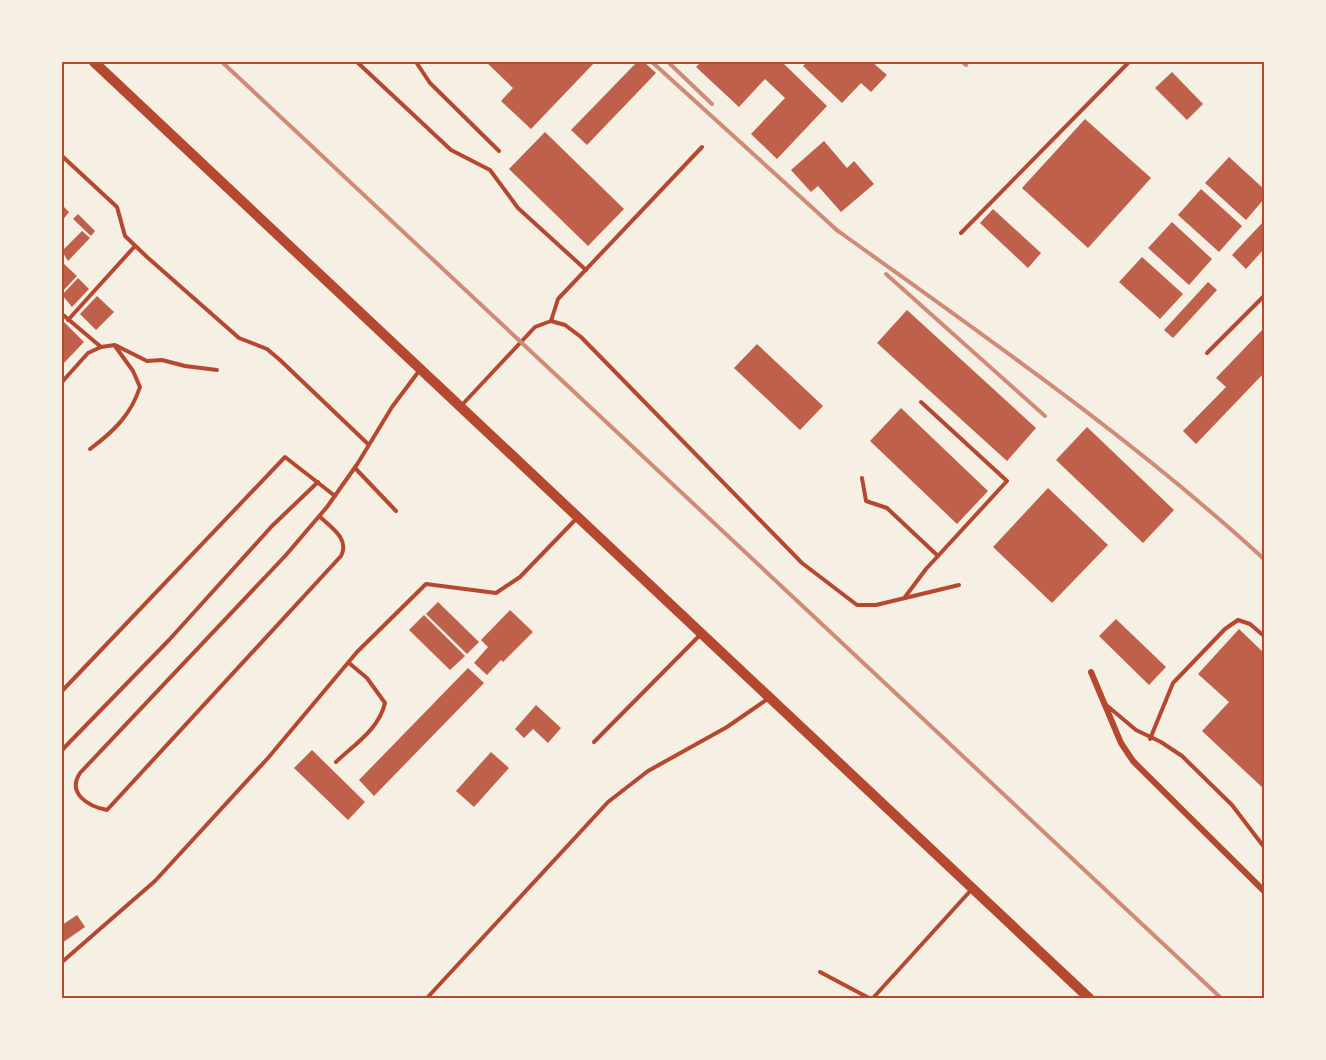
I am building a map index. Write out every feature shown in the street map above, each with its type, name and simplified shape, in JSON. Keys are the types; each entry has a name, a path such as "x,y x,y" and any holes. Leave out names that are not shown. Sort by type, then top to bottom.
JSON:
{"main road":[{"path":"94,62 1089,999"}],"street":[{"path":"1091,672 1121,743 1133,761 1264,891"}],"lane":[{"path":"357,62 451,150 490,170 518,208 586,270"},
{"path":"416,62 430,83 499,151"},
{"path":"961,233 1129,62"},
{"path":"551,321 558,299 702,147"},
{"path":"62,156 117,207 125,236 135,246 239,338 267,349 280,360 368,444"},
{"path":"68,320 135,246"},
{"path":"1207,354 1264,296"},
{"path":"62,314 101,346"},
{"path":"460,406 520,341 536,327 551,321 565,325 581,337 802,563 857,605 876,605 959,585"},
{"path":"90,449 111,434 129,411 140,387 133,371 115,345"},
{"path":"62,382 88,353 101,346 115,345 147,361 162,360 217,370"},
{"path":"319,516 343,540 345,549 341,556 107,810 93,806 83,798 74,789 74,782 80,772 286,555 319,516 355,468 368,444 421,369"},
{"path":"905,598 938,556 1007,481 921,402"},
{"path":"62,692 285,457 335,496"},
{"path":"355,468 396,511"},
{"path":"862,478 866,501 887,508 938,556"},
{"path":"62,750 169,640 272,526 318,482"},
{"path":"62,962 154,881 268,758 348,663 426,584 496,593 520,577 578,517"},
{"path":"1150,739 1173,683 1225,629 1238,620 1250,624 1264,636"},
{"path":"594,742 702,633"},
{"path":"336,762 374,727 382,715 385,703 367,678 348,663"},
{"path":"428,999 608,802 648,771 727,727 770,698"},
{"path":"1102,701 1150,739 1161,742 1182,756 1232,805 1264,847"},
{"path":"820,972 871,999 972,888"}],"building":[{"path":"486,62 595,62 531,129 501,101 513,88"},
{"path":"637,62 644,62 656,73 587,145 571,130"},
{"path":"701,62 782,62 827,106 777,159 751,134 785,98 765,79 739,107 696,67"},
{"path":"807,62 872,62 887,75 871,92 861,83 842,103 803,66"},
{"path":"1172,72 1203,104 1187,120 1155,88"},
{"path":"1085,119 1151,178 1088,248 1022,188"},
{"path":"545,132 624,209 588,246 509,169"},
{"path":"824,141 847,168 854,161 874,184 841,212 818,186 811,192 791,170"},
{"path":"1229,157 1264,189 1264,199 1246,220 1205,183"},
{"path":"1201,189 1242,226 1219,252 1178,215"},
{"path":"62,205 69,212 62,221"},
{"path":"993,209 1041,253 1028,268 980,223"},
{"path":"78,214 95,231 91,236 73,219"},
{"path":"1264,221 1264,249 1246,269 1232,255"},
{"path":"1172,222 1212,259 1189,285 1148,248"},
{"path":"82,231 90,238 68,261 62,251"},
{"path":"1142,257 1183,294 1160,319 1119,282"},
{"path":"62,264 77,276 62,292"},
{"path":"78,278 89,289 72,307 62,295"},
{"path":"1208,282 1217,290 1173,338 1164,330"},
{"path":"97,296 114,312 96,330 80,314"},
{"path":"907,310 1036,428 1007,461 877,343"},
{"path":"62,320 84,342 62,365"},
{"path":"1264,328 1264,373 1196,444 1183,431 1226,387 1216,378"},
{"path":"757,344 823,406 800,430 734,368"},
{"path":"901,408 988,491 957,524 870,441"},
{"path":"1087,427 1174,510 1143,543 1056,460"},
{"path":"1048,488 1108,545 1052,603 993,547"},
{"path":"438,602 479,642 467,654 426,614"},
{"path":"510,610 533,632 487,675 474,663 488,647 481,640"},
{"path":"424,615 465,656 450,670 409,630"},
{"path":"1116,619 1166,667 1149,685 1099,636"},
{"path":"1239,629 1264,653 1264,789 1202,731 1229,702 1198,674"},
{"path":"468,668 484,683 374,796 359,780"},
{"path":"536,705 561,728 548,743 533,729 524,738 515,729"},
{"path":"312,750 365,802 348,820 294,768"},
{"path":"491,752 509,768 474,807 456,791"},
{"path":"77,915 85,927 62,943 62,925"}],"railway":[{"path":"222,62 1221,998"},
{"path":"652,62 839,232"},
{"path":"668,62 712,104"},
{"path":"962,62 966,65"},
{"path":"834,228 1000,347 1108,429 1213,514 1264,559"},
{"path":"886,274 1045,416"}]}
